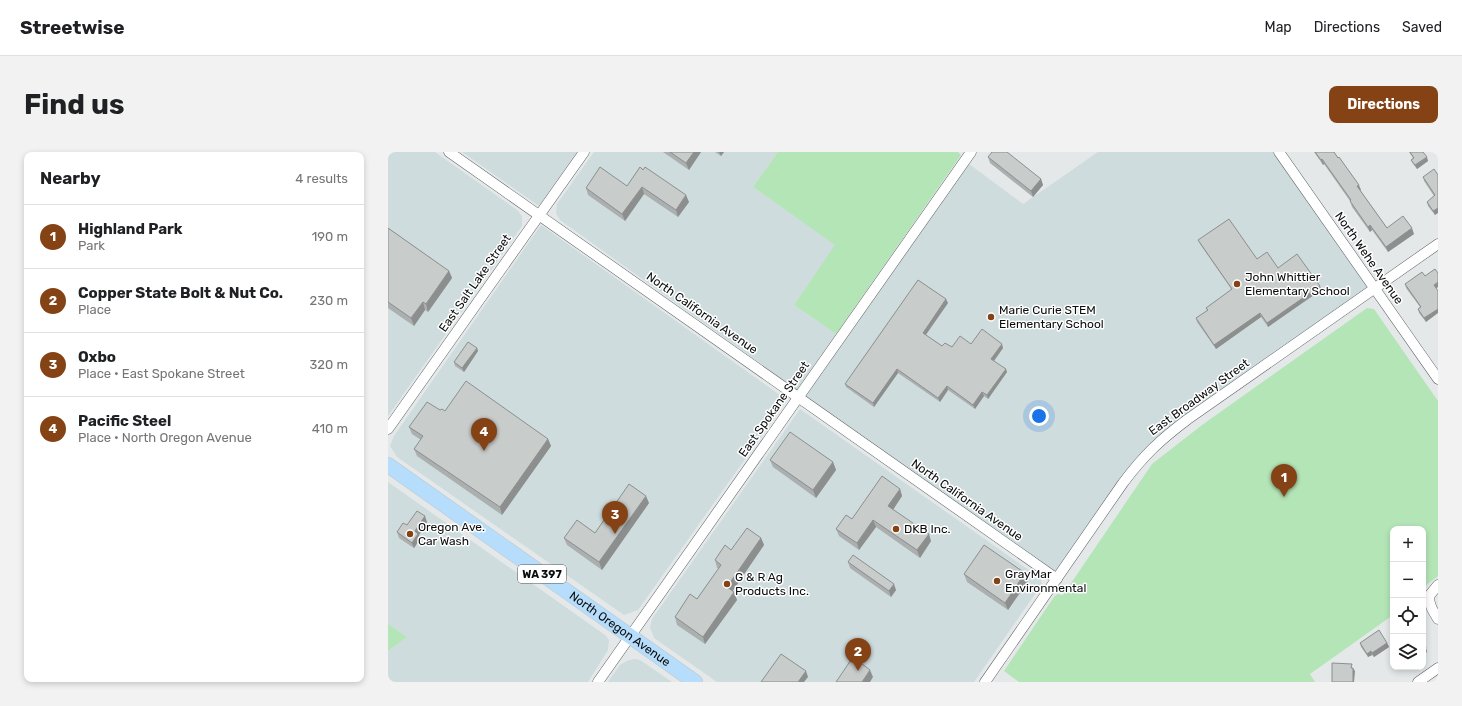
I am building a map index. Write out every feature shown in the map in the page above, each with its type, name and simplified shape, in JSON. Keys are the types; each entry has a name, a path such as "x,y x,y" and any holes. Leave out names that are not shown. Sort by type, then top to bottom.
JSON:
{"main road":[{"name":"North Oregon Avenue","path":"388,465 695,682"}],"street":[{"name":"North California Avenue","path":"449,152 1057,579"},
{"name":"East Salt Lake Street","path":"388,429 584,152"},
{"name":"East Spokane Street","path":"598,682 972,152"},
{"name":"North Wehe Avenue","path":"1279,152 1438,379"},
{"name":"East Broadway Street","path":"985,682 1136,466 1161,440 1438,244"},
{"path":"1438,585 1428,596 1429,603 1438,618"},
{"path":"1418,682 1438,668"}],"shaded area":[{"path":"388,152 435,152 517,210 522,216 522,226 388,416"},
{"path":"462,152 577,152 539,206"},
{"path":"594,152 778,152 753,187 836,245 794,305 836,334 797,390 560,220 556,213 557,204"},
{"name":"Marie Curie STEM Elementary School","path":"1098,152 1279,152 1374,289 1161,440 1057,579 799,398 965,161 1023,204"},
{"path":"541,225 787,400 638,610 624,615 397,457 390,446 394,436"},
{"path":"800,409 1040,578 1042,584 974,682 717,682 654,638 650,627 652,619"},
{"path":"388,482 605,635 609,640 608,650 588,682 388,682 388,651 407,637 388,624"},
{"path":"634,659 640,660 672,682 608,682 620,665"}],"green space":[{"path":"778,152 958,152 961,155 836,334 794,305 835,245 753,187"},
{"path":"1367,308 1374,309 1438,401 1438,576 1426,585 1426,526 1390,526 1390,617 1310,674 1315,682 1019,682 1004,671 1054,597 1057,594 1063,595 1152,464 1202,425"},
{"path":"388,624 407,637 388,651"}],"building":[{"path":"670,152 694,152 686,163"},
{"path":"992,152 1007,152 1041,179 1031,191 988,157"},
{"path":"1315,152 1334,152 1338,158 1339,157 1359,185 1357,186 1387,228 1403,216 1412,228 1386,247 1370,225 1368,227 1350,201 1351,200 1322,159 1321,160"},
{"path":"1410,152 1423,152 1427,157 1415,165 1411,160 1414,158"},
{"path":"600,167 627,186 640,167 643,170 645,167 686,195 676,210 642,187 622,214 586,188"},
{"path":"1434,169 1438,175 1438,208 1433,211 1427,202 1435,195 1423,177"},
{"path":"1229,219 1257,259 1267,252 1278,268 1297,254 1320,286 1267,323 1260,313 1214,345 1196,318 1208,310 1206,308 1232,289 1198,240"},
{"path":"388,228 449,271 426,304 423,302 411,318 388,302"},
{"path":"1435,269 1438,273 1438,282 1434,285 1438,291 1438,309 1424,318 1418,309 1421,307 1405,284 1422,272 1425,276"},
{"path":"918,280 946,299 923,333 942,346 945,343 952,347 960,336 971,344 982,329 1002,344 991,359 1006,369 987,395 982,392 973,405 947,386 938,398 897,369 873,403 845,384"},
{"path":"468,342 477,348 462,368 454,362"},
{"path":"466,381 548,439 500,507 414,449 423,436 409,427 427,402 440,410 442,409 445,411"},
{"path":"790,432 833,462 813,490 770,460"},
{"path":"882,476 900,489 888,506 929,534 917,550 873,520 857,543 836,529 846,515 852,519"},
{"path":"629,484 646,496 599,562 564,538 577,520 595,533"},
{"path":"417,511 425,516 415,531 418,534 412,543 397,532 403,523 407,525"},
{"name":"G & R Ag Products Inc.","path":"747,528 761,538 727,587 734,592 703,637 675,617 690,594 697,599 721,565 715,560 725,545 731,550"},
{"name":"GrayMar Environmental","path":"984,545 1025,573 1005,603 964,574"},
{"path":"853,555 894,584 889,591 848,562"},
{"path":"1379,630 1387,643 1372,653 1371,651 1367,654 1360,643"},
{"path":"781,654 806,671 798,682 761,682"},
{"path":"853,657 870,670 862,682 836,682"},
{"path":"1332,663 1352,664 1351,668 1353,668 1353,682 1332,682"}],"place":[{"name":"John Whittier Elementary School","path":"1237,284"},
{"name":"Marie Curie STEM Elementary School","path":"991,317"},
{"name":"Pacific Steel","path":"484,451"},
{"name":"Highland Park","path":"1284,497"},
{"name":"DKB Inc.","path":"896,529"},
{"name":"Oregon Ave. Car Wash","path":"410,534"},
{"name":"Oxbo","path":"615,534"},
{"name":"GrayMar Environmental","path":"997,581"},
{"name":"G & R Ag Products Inc.","path":"727,584"},
{"name":"Copper State Bolt & Nut Co.","path":"858,671"}]}
